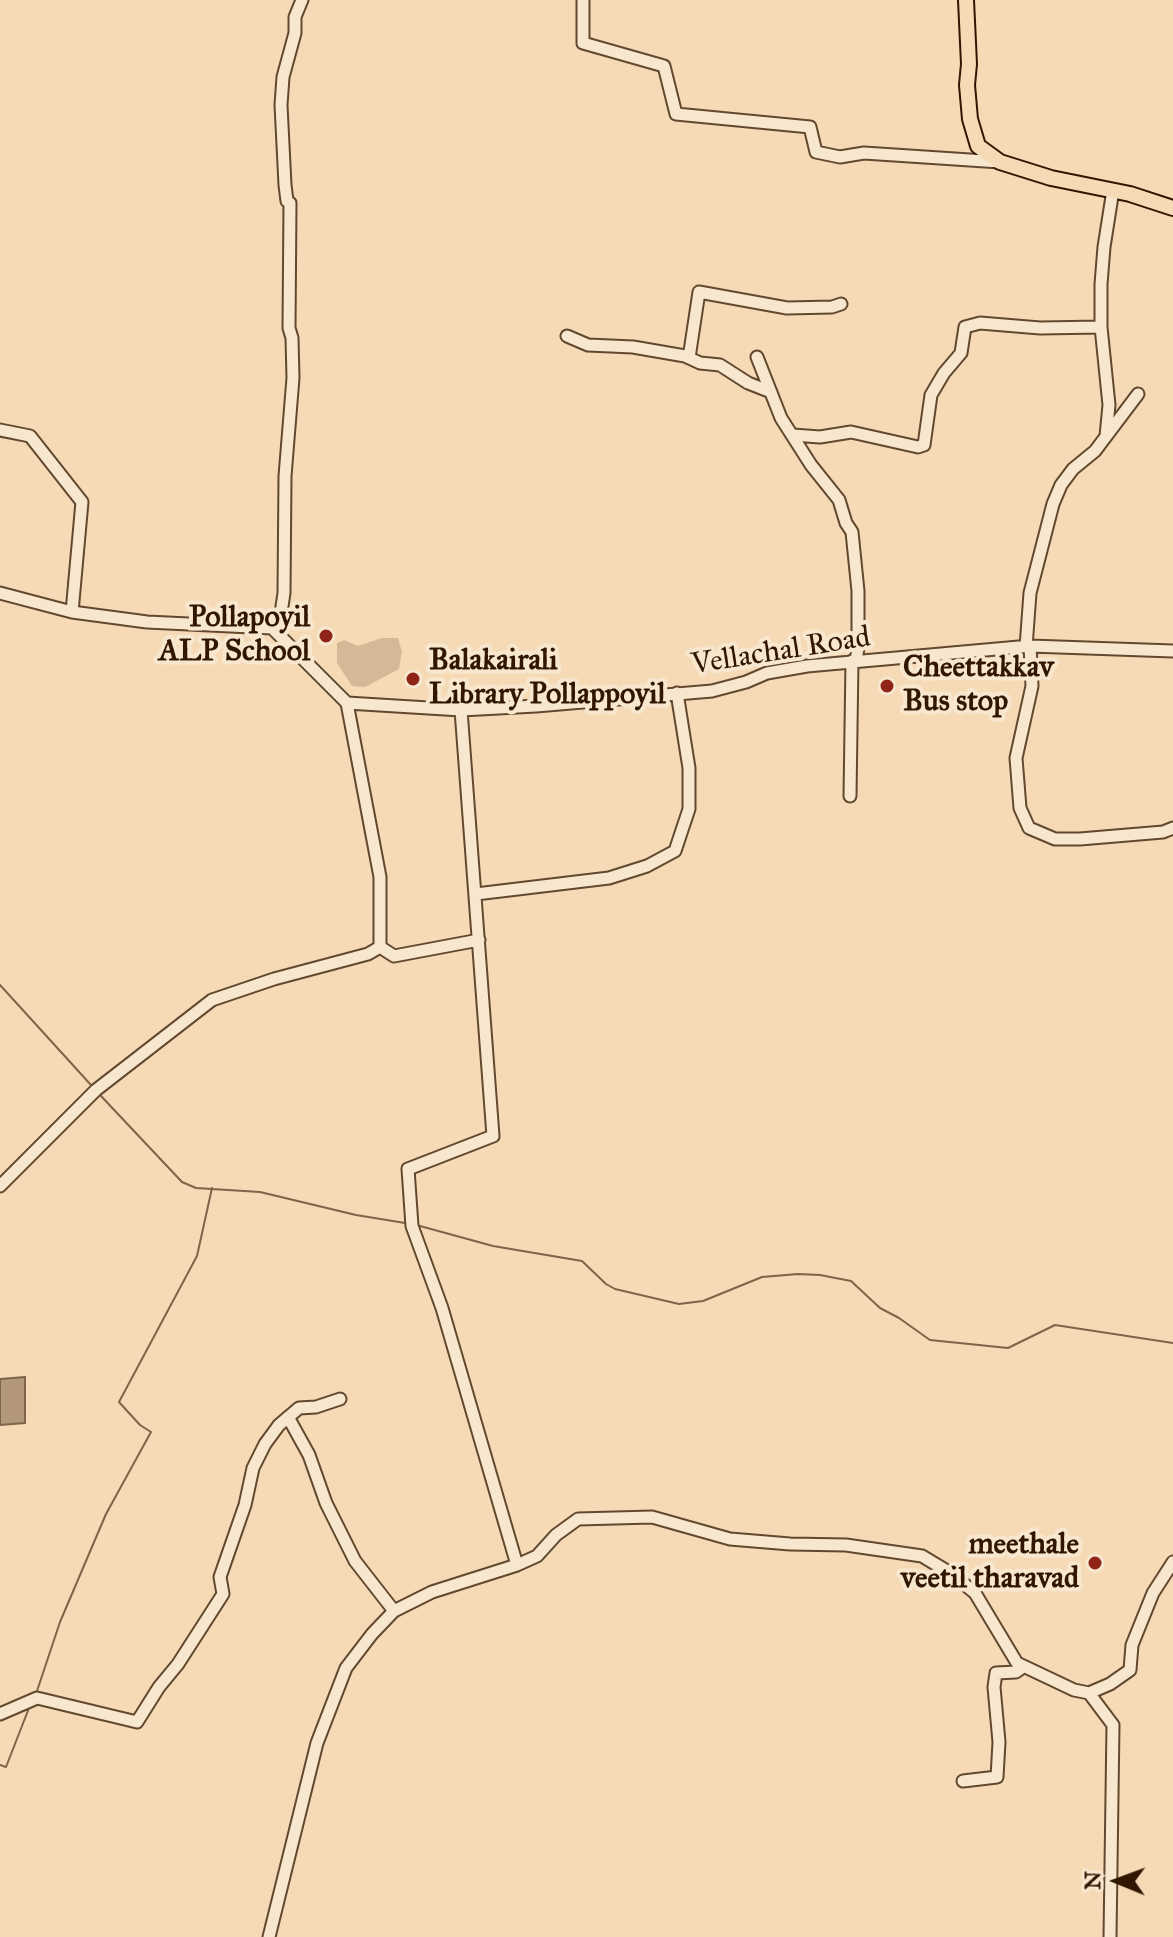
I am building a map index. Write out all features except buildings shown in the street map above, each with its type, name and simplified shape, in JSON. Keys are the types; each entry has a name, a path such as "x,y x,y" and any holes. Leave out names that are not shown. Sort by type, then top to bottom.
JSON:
{"main road":[{"path":"966,0 970,119 978,146 1000,162 1173,208"}],"street":[{"path":"272,628 281,613 284,593 285,476 293,378 289,328 290,203 285,185 281,99 283,77 295,33 295,17 302,0"},
{"path":"583,0 583,43 664,66 676,114 810,127 816,152 840,157 864,153 1000,162"},
{"path":"1106,436 1109,405 1101,327 1104,247 1113,190"},
{"path":"689,358 699,292 787,308 841,304"},
{"path":"793,435 820,437 851,432 918,447 924,445 931,395 961,353 965,327 980,323 1040,328 1101,327"},
{"path":"567,336 588,345 633,347 720,365 748,383 771,392"},
{"path":"757,357 781,418 811,465 839,500 852,532 858,599 858,648 854,661 850,796"},
{"path":"1138,394 1095,451 1073,469 1061,485 1053,504 1030,593 1028,646 1032,686 1016,758 1020,808 1029,828 1055,839 1163,832 1173,828"},
{"path":"0,430 30,436 82,502 72,612"},
{"path":"0,593 72,612 147,622 272,628 347,703 380,877 380,947"},
{"name":"Vellachal Road","path":"347,703 461,710 536,706 712,691 767,673 854,661 1028,646 1173,651"},
{"path":"476,894 609,878 647,866 675,851 689,809 689,768 677,693"},
{"path":"461,710 493,1136 408,1169 412,1226 442,1308 517,1565"},
{"path":"380,947 394,956 479,940"},
{"path":"0,1186 96,1090 212,1000 287,975 368,954 380,947"},
{"path":"0,1714 37,1698 137,1722 223,1594 220,1577 245,1505 253,1468 265,1444 299,1408 316,1407 340,1399"},
{"path":"288,1417 309,1455 326,1503 355,1561 394,1611"},
{"path":"269,1937 317,1743 346,1668 394,1611 432,1592 537,1556 556,1535 578,1519 652,1517 730,1539 846,1545 922,1556 952,1574 975,1593 1017,1663 1074,1690 1089,1693 1110,1684 1130,1670 1132,1645 1147,1606 1173,1562"},
{"path":"963,1781 997,1777 996,1673 1016,1672 1023,1667"},
{"path":"1089,1693 1113,1725 1110,1937"}],"shaded area":[{"path":"382,638 398,638 402,652 399,669 365,687 352,686 337,663 337,643 344,640 358,646"},
{"path":"25,1377 25,1423 0,1425 0,1379"}],"waterway":[{"path":"0,985 91,1085"},
{"path":"101,1096 182,1182 196,1188 260,1192 356,1215 405,1223"},
{"path":"37,1691 60,1622 106,1514 151,1432 140,1425 119,1402 197,1256 212,1188"},
{"path":"420,1226 493,1246 582,1261 615,1289 679,1304 703,1301 762,1277 820,1275 851,1281 880,1308 930,1340 1008,1348 1055,1325 1173,1343"},
{"path":"0,1765 6,1767 29,1708"}],"place":[{"name":"Pollapoyil ALP School","path":"326,636"},
{"name":"Balakairali Library Pollappoyil","path":"413,679"},
{"name":"Cheettakkav Bus stop","path":"887,686"},
{"name":"meethale veetil tharavad","path":"1095,1563"}]}
